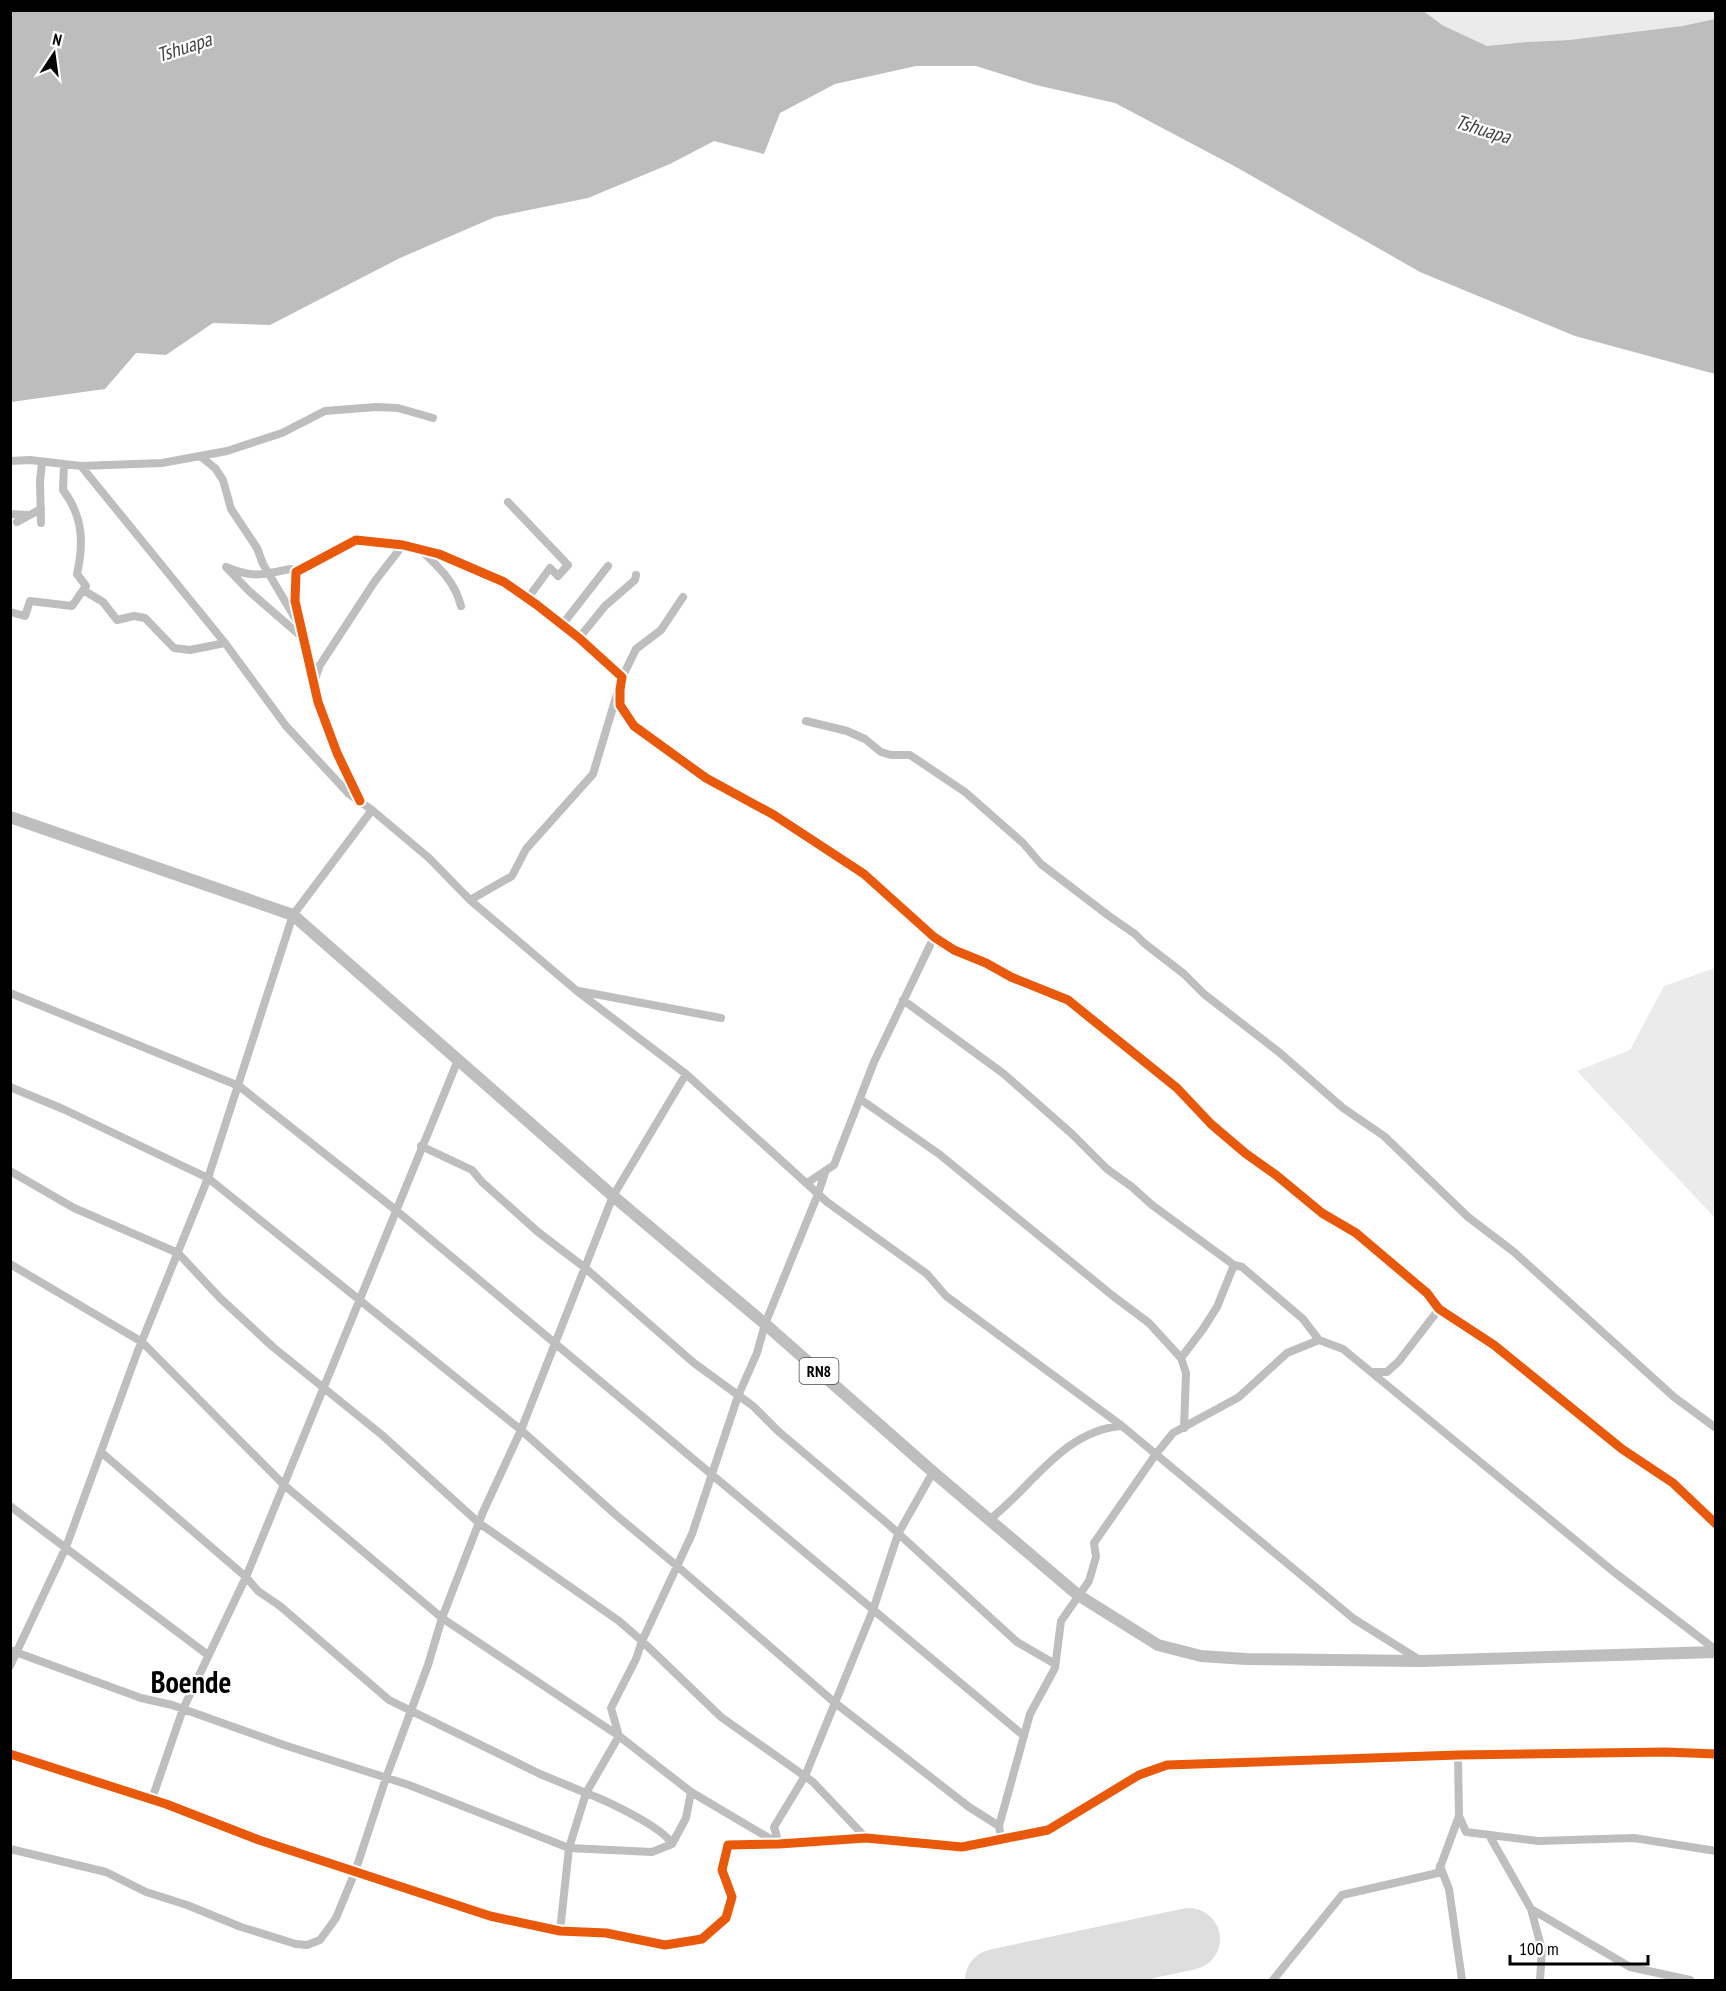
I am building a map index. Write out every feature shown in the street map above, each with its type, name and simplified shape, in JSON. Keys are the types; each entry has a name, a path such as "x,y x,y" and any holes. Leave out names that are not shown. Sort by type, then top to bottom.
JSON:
{"main road":[{"name":"RN8","path":"10,817 293,915 612,1196 765,1323 989,1520 1078,1595 1158,1645 1201,1656 1246,1659 1421,1661 1716,1651"}],"street":[{"path":"10,461 81,466 162,463 227,451 282,433 325,411 376,407 398,408 433,418"},
{"path":"200,456 215,468 223,480 231,509 257,548 303,634"},
{"path":"41,523 42,462"},
{"path":"10,612 25,616 30,601 72,606 86,586 77,574 82,554 80,520 63,490 64,464"},
{"path":"81,466 225,643 286,726 349,794 372,810 429,858 470,900 578,991 686,1074 826,1202 927,1274 946,1296 1122,1426 1232,1520 1354,1619 1421,1661"},
{"path":"508,502 568,565 558,576 550,568 528,598"},
{"path":"17,522 41,508"},
{"path":"10,514 28,515"},
{"path":"296,572 357,540 403,545 439,554 504,582 528,598 579,638 622,677"},
{"path":"314,682 320,665 375,581 403,545"},
{"path":"421,549 449,579 458,594 461,606"},
{"path":"562,625 608,566"},
{"path":"296,572 291,569 255,576 226,567 249,591 303,634"},
{"path":"296,572 296,601 318,702 337,753 360,801"},
{"path":"579,638 611,600 635,580 636,575"},
{"path":"83,590 103,602 117,620 134,616 145,618 174,648 190,651 225,643"},
{"path":"470,900 513,876 526,849 594,774 622,677 636,649 662,630 684,597"},
{"path":"622,677 620,705 634,726 706,778 774,815 864,874 934,938 1011,977 1068,1000 1177,1088 1211,1124 1245,1153 1322,1213 1356,1233 1403,1271 1427,1293 1439,1309 1494,1345 1622,1449 1673,1483 1716,1524"},
{"path":"806,722 836,728 865,738 881,752 891,755 910,755 965,792 1023,843 1041,864 1135,934 1184,974 1204,994 1280,1053 1342,1108 1384,1136 1468,1217 1514,1252 1674,1397 1716,1428"},
{"path":"10,1666 14,1651 66,1547 142,1342 208,1178 293,915 372,810"},
{"path":"807,1183 834,1164 903,1000 934,938"},
{"path":"578,991 722,1018"},
{"path":"10,993 239,1086 397,1211 1024,1736"},
{"path":"903,1000 1004,1074 1072,1134 1107,1169 1132,1187 1152,1206 1234,1265 1242,1267 1303,1319 1319,1340 1343,1349 1614,1572 1716,1651"},
{"path":"152,1799 183,1709 246,1577 285,1485 458,1060"},
{"path":"10,1849 106,1872 146,1892 187,1905 241,1927 296,1944 307,1945 320,1940 336,1918 355,1872 386,1778 428,1665 442,1618 479,1523 521,1430 612,1196 686,1074"},
{"path":"10,1087 63,1109 208,1178 521,1430 616,1515 834,1702 969,1807 999,1826"},
{"path":"860,1099 939,1154 1149,1323 1181,1358 1186,1373 1184,1428"},
{"path":"422,1146 472,1170 482,1182 538,1232 584,1267 694,1364 753,1406 778,1431 898,1534 1017,1642 1055,1664"},
{"path":"560,1931 569,1848 586,1793 618,1736 610,1708 636,1659 642,1641 692,1534 738,1396 757,1353 765,1323 819,1194 826,1170"},
{"path":"10,1172 74,1208 178,1253 220,1298 273,1347 382,1435 479,1523 619,1621 721,1717 805,1776 866,1838"},
{"path":"10,1264 142,1342 285,1485 442,1618 618,1736 691,1792 779,1844"},
{"path":"1181,1358 1217,1307 1234,1265"},
{"path":"1371,1372 1388,1372 1439,1309"},
{"path":"1001,1839 999,1826 1030,1714 1055,1664 1060,1622 1089,1581 1096,1557 1094,1543 1173,1433 1239,1397 1287,1353 1319,1340"},
{"path":"989,1520 1007,1506 1058,1453 1082,1437 1106,1427 1122,1426"},
{"path":"101,1452 246,1577 258,1591 280,1606 389,1700 640,1820 659,1831 672,1844"},
{"path":"779,1844 774,1827 805,1776 873,1610 898,1534 933,1472"},
{"path":"10,1506 208,1654"},
{"path":"14,1651 141,1698 183,1709 386,1778 569,1848 652,1852 672,1844 686,1818 691,1792"},
{"path":"10,1754 152,1799 259,1840 490,1916 560,1931 606,1933 665,1945 702,1939 726,1918 732,1897 722,1870 728,1845 866,1838 962,1848 1048,1830 1139,1776 1167,1765 1458,1755 1666,1752 1716,1754"},
{"path":"1273,1980 1342,1895 1438,1873 1459,1816 1458,1755"},
{"path":"1459,1816 1466,1832 1538,1841 1634,1838 1716,1851"},
{"path":"1490,1835 1531,1909 1542,1950 1540,1980"},
{"path":"1440,1866 1449,1890 1462,1980"},
{"path":"1531,1909 1630,1967 1690,1980"}],"shaded area":[{"path":"1715,10 1716,19 1682,26 1569,40 1487,46 1442,25 1422,11"},
{"path":"1716,968 1715,1218 1577,1071 1630,1050 1664,986"}],"water":[{"name":"Tshuapa","path":"1422,10 1442,25 1487,46 1569,40 1682,26 1715,19 1715,374 1575,336 1420,272 1236,167 1115,103 1036,85 976,66 916,66 835,84 780,113 764,154 714,141 670,164 588,198 495,217 400,258 270,325 213,323 166,355 136,353 105,389 11,402 11,11"}],"runway":[{"path":"996,1980 1189,1939"}],"cycle path":[{"path":"360,801 337,753 318,702 295,601 296,572 356,540 403,545 439,554 504,582 537,605 579,638 622,677 620,705 634,726 706,778 774,815 864,874 934,937 954,950 986,963 1011,977 1068,1000 1177,1088 1211,1124 1245,1153 1322,1213 1356,1233 1427,1293 1439,1309 1494,1345 1622,1449 1673,1483 1716,1524"},
{"path":"10,1754 166,1804 259,1840 490,1916 560,1931 606,1933 665,1945 702,1939 726,1918 732,1897 722,1870 728,1845 866,1838 962,1847 1048,1830 1139,1775 1167,1765 1458,1755 1666,1752 1716,1754"}],"district":[{"name":"Boende","path":"191,1681"}]}
